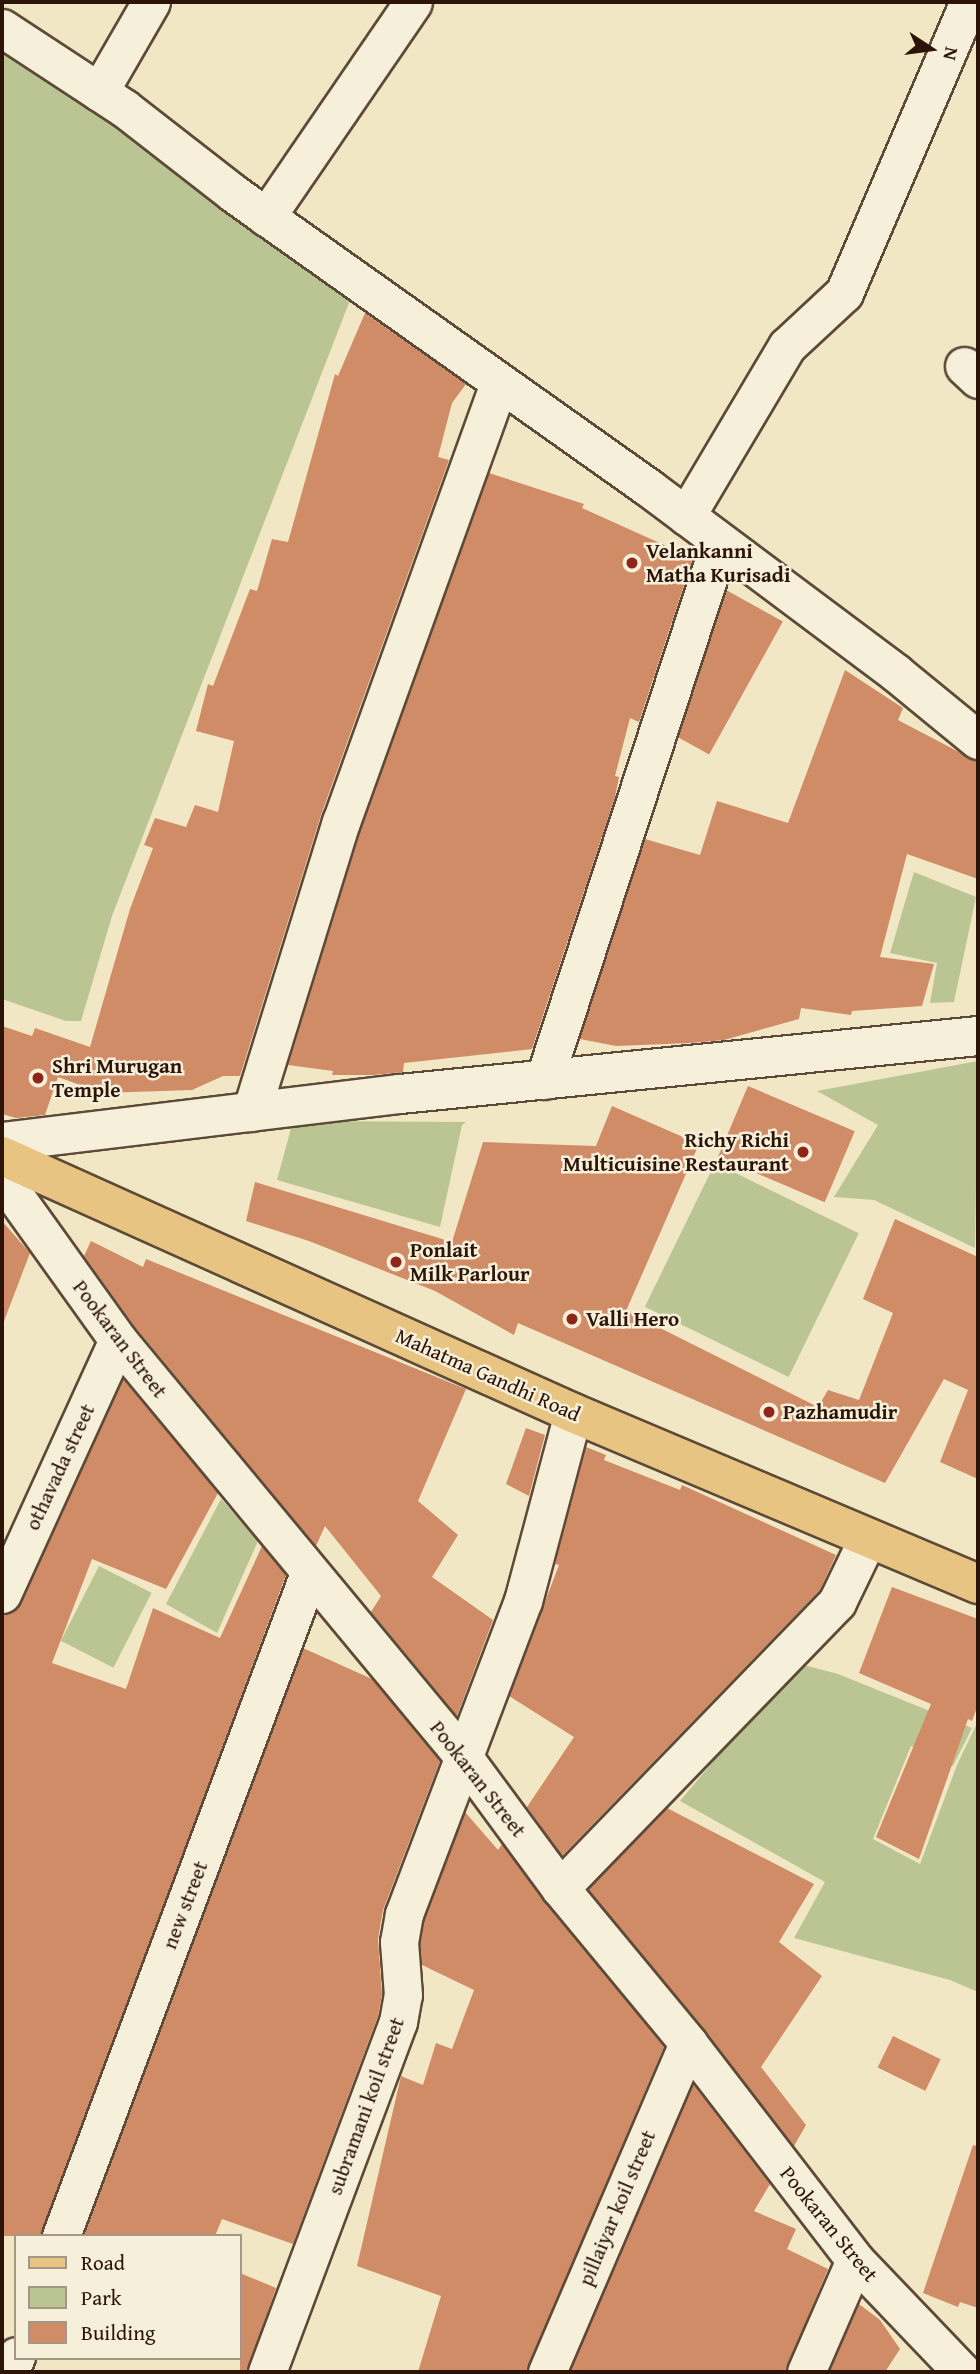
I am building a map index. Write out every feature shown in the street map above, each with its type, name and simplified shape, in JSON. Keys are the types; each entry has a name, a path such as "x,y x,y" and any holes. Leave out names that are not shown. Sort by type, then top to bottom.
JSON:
{"main road":[{"name":"Mahatma Gandhi Road","path":"2,1156 573,1413 978,1584"}],"street":[{"path":"99,92 151,2"},
{"path":"266,217 413,2"},
{"path":"2,28 99,92 266,217 686,516 896,673 978,740"},
{"path":"686,516 787,346 844,293 968,28"},
{"path":"251,1112 341,822 499,383"},
{"path":"544,1080 720,542"},
{"path":"2,1142 544,1080 978,1036"},
{"name":"Pookaran Street","path":"2,1178 118,1340 462,1755 560,1888 688,2043 855,2260 962,2372"},
{"name":"othavada street","path":"2,1594 118,1340"},
{"name":"subramani koil street","path":"267,2372 398,2022 403,1995 399,1942 404,1914 462,1755 523,1601 573,1413"},
{"path":"560,1888 837,1602 869,1538"},
{"name":"new street","path":"62,2234 309,1573"},
{"name":"pillaiyar koil street","path":"547,2372 688,2043"},
{"path":"806,2372 855,2260"}],"green space":[{"path":"2,28 357,282 112,916 81,1021 66,1021 2,999"},
{"path":"914,872 976,897 954,1002 930,1003 937,963 890,953"},
{"path":"978,1061 975,1248 874,1200 834,1197 878,1125 817,1091"},
{"path":"293,1121 466,1122 462,1125 440,1227 277,1180"},
{"path":"715,1163 859,1233 789,1377 645,1307"},
{"path":"221,1499 258,1541 217,1633 166,1604"},
{"path":"99,1566 152,1593 113,1668 61,1641"},
{"path":"796,1663 838,1674 972,1728 953,1766 911,1746 873,1839 920,1864 957,1765 978,1721 978,1992 950,1980 794,1938 825,1882 680,1801"}],"building":[{"path":"365,313 466,384 452,403 438,457 449,460 321,815 240,1076 223,1076 192,1090 102,1093 58,1077 45,1115 16,1118 2,1114 2,1026 32,1036 35,1028 90,1047 130,909 153,848 144,845 155,818 186,827 195,805 218,812 234,741 196,731 208,684 213,686 250,589 257,591 272,539 288,542 335,374 338,376"},
{"path":"489,473 584,504 582,508 693,558 639,722 630,718 615,776 619,777 615,797 532,1049 404,1063 403,1072 373,1075 332,1075 333,1071 288,1065 361,829"},
{"path":"726,590 783,622 709,754 652,723"},
{"path":"845,670 903,708 898,720 978,762 978,879 907,854 880,957 934,964 922,1006 852,1011 851,1015 801,1008 799,1019 724,1040 616,1046 580,1039 645,839 700,855 717,801 788,823"},
{"name":"Richy Richi Multicuisine Restaurant","path":"748,1086 855,1131 825,1202 718,1157"},
{"path":"612,1106 699,1144 626,1311 818,1407 828,1390 859,1400 893,1313 863,1299 895,1219 978,1257 978,1479 940,1462 968,1390 944,1379 885,1483 518,1323 514,1335 435,1291 309,1241 246,1221 255,1182 452,1242 483,1142 596,1146"},
{"path":"2,1221 30,1253 4,1321 2,1321"},
{"path":"91,1241 143,1267 146,1259 466,1389 418,1501 458,1535 432,1577 493,1620 457,1716 371,1612 381,1596 325,1526 316,1546 135,1327 84,1256"},
{"path":"123,1379 218,1493 166,1589 92,1559 52,1663 126,1689 153,1608 220,1638 262,1546 286,1575 42,2234 2,2236 2,1615 21,1603"},
{"path":"526,1428 545,1435 529,1496 506,1484"},
{"path":"586,1447 606,1455 604,1460 680,1490 682,1485 836,1555 820,1590 562,1856 527,1807 574,1737 509,1696 559,1565 555,1564"},
{"path":"892,1587 978,1619 978,1705 972,1721 968,1719 919,1859 876,1837 931,1704 859,1673"},
{"path":"303,1648 372,1679 440,1761 383,1910 378,1939 382,1994 378,2016 293,2244 222,2219 216,2234 85,2234"},
{"path":"667,1808 814,1884 779,1942 822,1976 761,2067 806,2125 794,2146 588,1889"},
{"path":"465,1812 498,1850 502,1844 664,2047 526,2372 418,2372 441,2296 357,2266 401,2076 423,2085 436,2043 452,2049 474,1990 422,1965 420,1943 424,1920"},
{"path":"893,2036 941,2059 925,2091 878,2067"},
{"path":"693,2084 770,2184 754,2211 796,2229 787,2249 828,2269 785,2372 570,2372"},
{"path":"973,2145 978,2146 978,2308 960,2302 958,2307 923,2293"},
{"path":"242,2274 276,2288 247,2372 240,2372"},
{"path":"859,2304 880,2320 900,2349 885,2372 829,2372"}],"place":[{"name":"Velankanni Matha Kurisadi","path":"632,563"},
{"name":"Shri Murugan Temple","path":"38,1078"},
{"name":"Richy Richi Multicuisine Restaurant","path":"803,1152"},
{"name":"Ponlait Milk Parlour","path":"396,1262"},
{"name":"Valli Hero","path":"572,1319"},
{"name":"Pazhamudir","path":"769,1412"}]}
